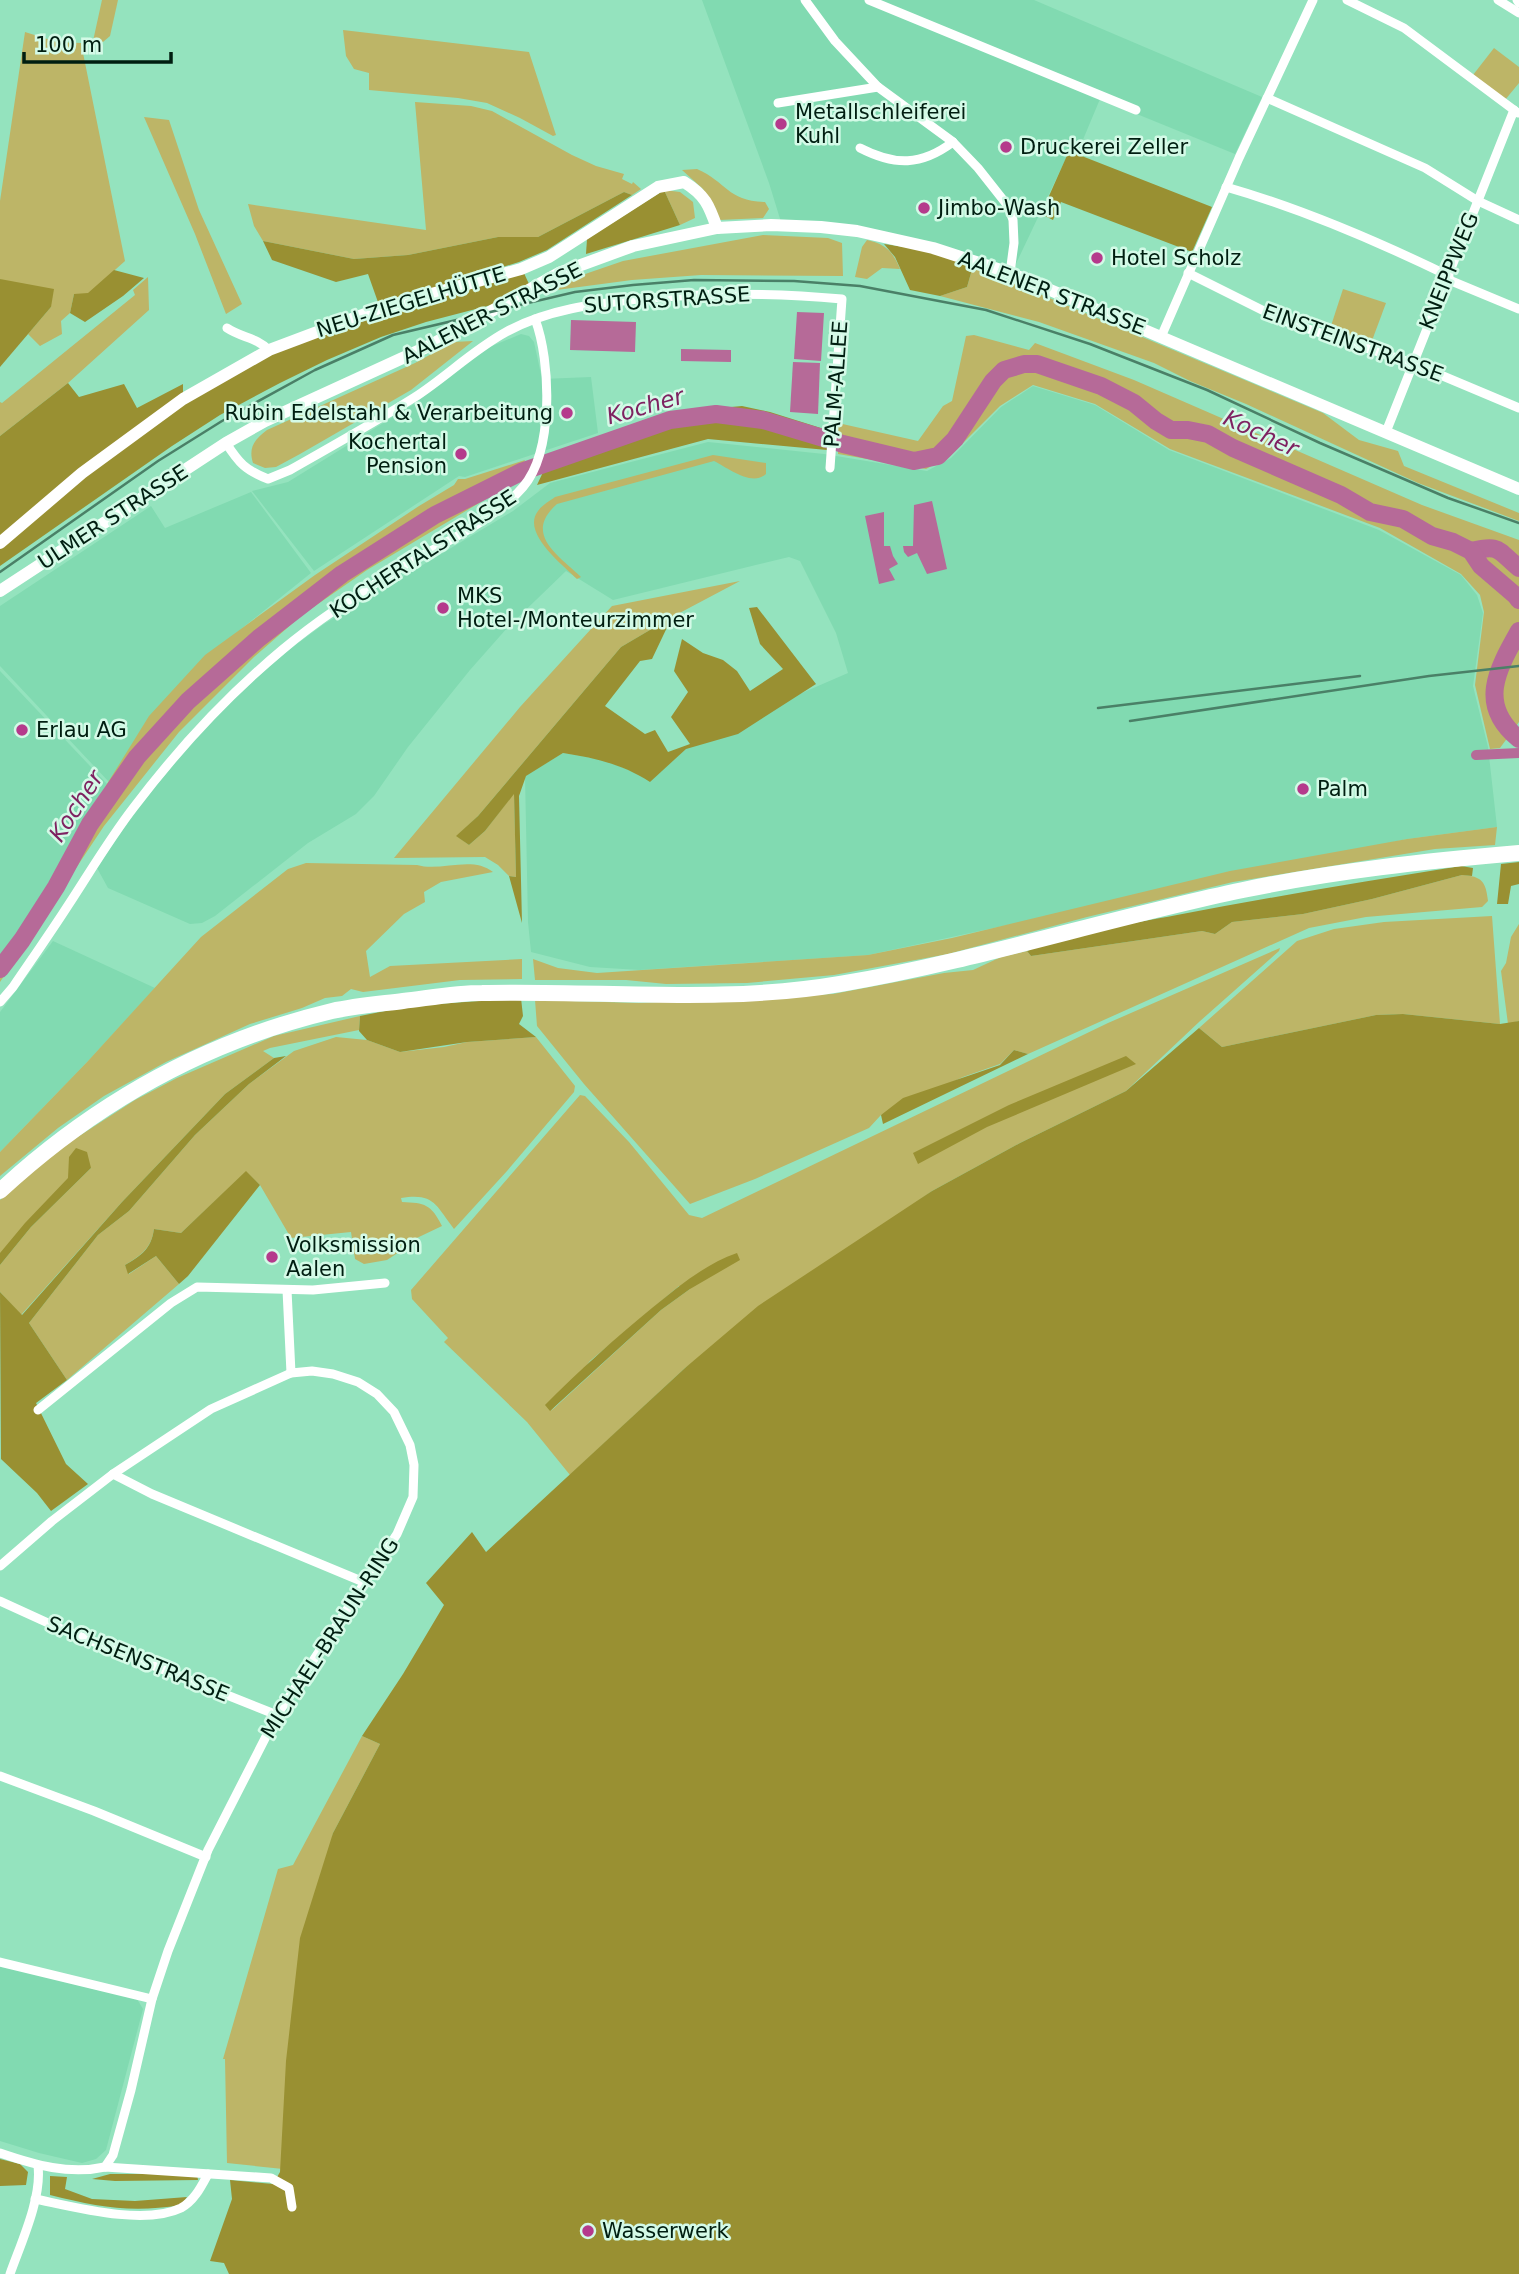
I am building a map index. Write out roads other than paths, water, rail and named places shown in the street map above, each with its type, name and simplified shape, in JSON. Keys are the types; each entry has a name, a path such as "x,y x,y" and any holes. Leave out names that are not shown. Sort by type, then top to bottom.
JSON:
{"highway":[{"path":"0,1191 58,1140 108,1105 166,1072 220,1047 331,1012 470,993 736,994 831,986 974,957 1127,916 1244,890 1332,873 1519,853"}],"street":[{"path":"820,0 807,3 835,41 878,87 953,142 1008,206 1013,220 1010,273"},
{"path":"869,0 1136,110"},
{"path":"1161,337 1226,187 1313,0"},
{"path":"1347,0 1404,28 1517,113"},
{"path":"1498,0 1519,13"},
{"path":"778,103 878,87"},
{"path":"1267,98 1425,168 1478,201 1519,220"},
{"name":"KNEIPPWEG","path":"1386,432 1478,201 1517,113"},
{"path":"860,148 880,158 907,161 925,159 953,142"},
{"name":"NEU-ZIEGELHÜTTE","path":"0,543 82,473 183,399 269,349 378,309 521,269 549,257 658,187 684,182 700,192 717,228"},
{"path":"1226,187 1266,199 1346,230 1449,276 1449,280 1519,309"},
{"name":"AALENER STRASSE","path":"226,443 265,421 431,345 559,274 634,246 717,228 771,225 857,231 933,248 1010,273 1519,489"},
{"name":"EINSTEINSTRASSE","path":"1188,273 1284,320 1412,363 1519,408"},
{"name":"SUTORSTRASSE","path":"535,319 570,307 685,294 759,293 842,299"},
{"name":"PALM-ALLEE","path":"830,468 842,299"},
{"path":"226,443 249,472 268,479 290,470 416,396 507,331 535,319"},
{"name":"KOCHERTALSTRASSE","path":"0,1002 13,987 133,808 198,729 241,686 284,648 333,612 383,578 495,512 523,488 542,450 547,423 541,335 535,319"},
{"path":"227,328 239,336 260,341 269,349"},
{"name":"ULMER STRASSE","path":"0,591 226,443"},
{"path":"38,1410 171,1303 197,1287 313,1290 385,1283"},
{"path":"0,1566 113,1474 211,1409 291,1373 286,1290"},
{"name":"MICHAEL-BRAUN-RING","path":"105,2166 113,2155 152,1999 187,1900 206,1857 277,1715 397,1534 413,1497 414,1465 410,1445 394,1412 377,1394 358,1382 333,1374 312,1371 291,1373"},
{"path":"113,1474 152,1494 366,1583"},
{"name":"SACHSENSTRASSE","path":"0,1601 58,1628 277,1715"},
{"path":"0,1776 206,1857"},
{"path":"0,1962 152,1999"},
{"path":"0,2154 38,2166 86,2171 105,2166 271,2178 289,2189 292,2207"},
{"path":"10,2274 35,2199 38,2166"},
{"path":"35,2199 107,2215 162,2214 181,2208 192,2199 208,2174"}],"waterway":[{"name":"Kocher","path":"0,969 56,887 90,824 137,757 188,701 259,638 342,574 435,515 521,472 670,420 716,414 763,420 843,444 914,461 938,456 955,439 993,381 1004,370 1024,364 1037,364 1101,386 1134,403 1171,430 1208,434 1233,448 1341,495 1370,512 1403,519 1432,536 1453,542 1471,551 1481,566 1519,600"},
{"name":"Kocher","path":"843,444 845,449"},
{"path":"1471,551 1488,548 1498,550 1519,568"},
{"path":"1519,631 1498,673 1495,687 1498,713 1519,739"},
{"path":"1476,755 1519,753"}],"railway":[{"path":"0,572 158,461 222,421 315,370 393,335 575,292 694,280 794,281 860,286 986,310 1090,344 1207,390 1320,443 1448,498 1519,523"},
{"path":"1130,721 1429,676 1519,666"},
{"path":"1098,708 1360,676"}],"place":[{"name":"Metallschleiferei Kuhl","path":"781,124"},
{"name":"Druckerei Zeller","path":"1006,147"},
{"name":"Jimbo-Wash","path":"924,208"},
{"name":"Hotel Scholz","path":"1097,258"},
{"name":"Rubin Edelstahl & Verarbeitung","path":"567,413"},
{"name":"Kochertal Pension","path":"461,454"},
{"name":"MKS Hotel-/Monteurzimmer","path":"443,608"},
{"name":"Erlau AG","path":"22,730"},
{"name":"Palm","path":"1303,789"},
{"name":"Volksmission Aalen","path":"272,1257"},
{"name":"Wasserwerk","path":"588,2231"}]}
